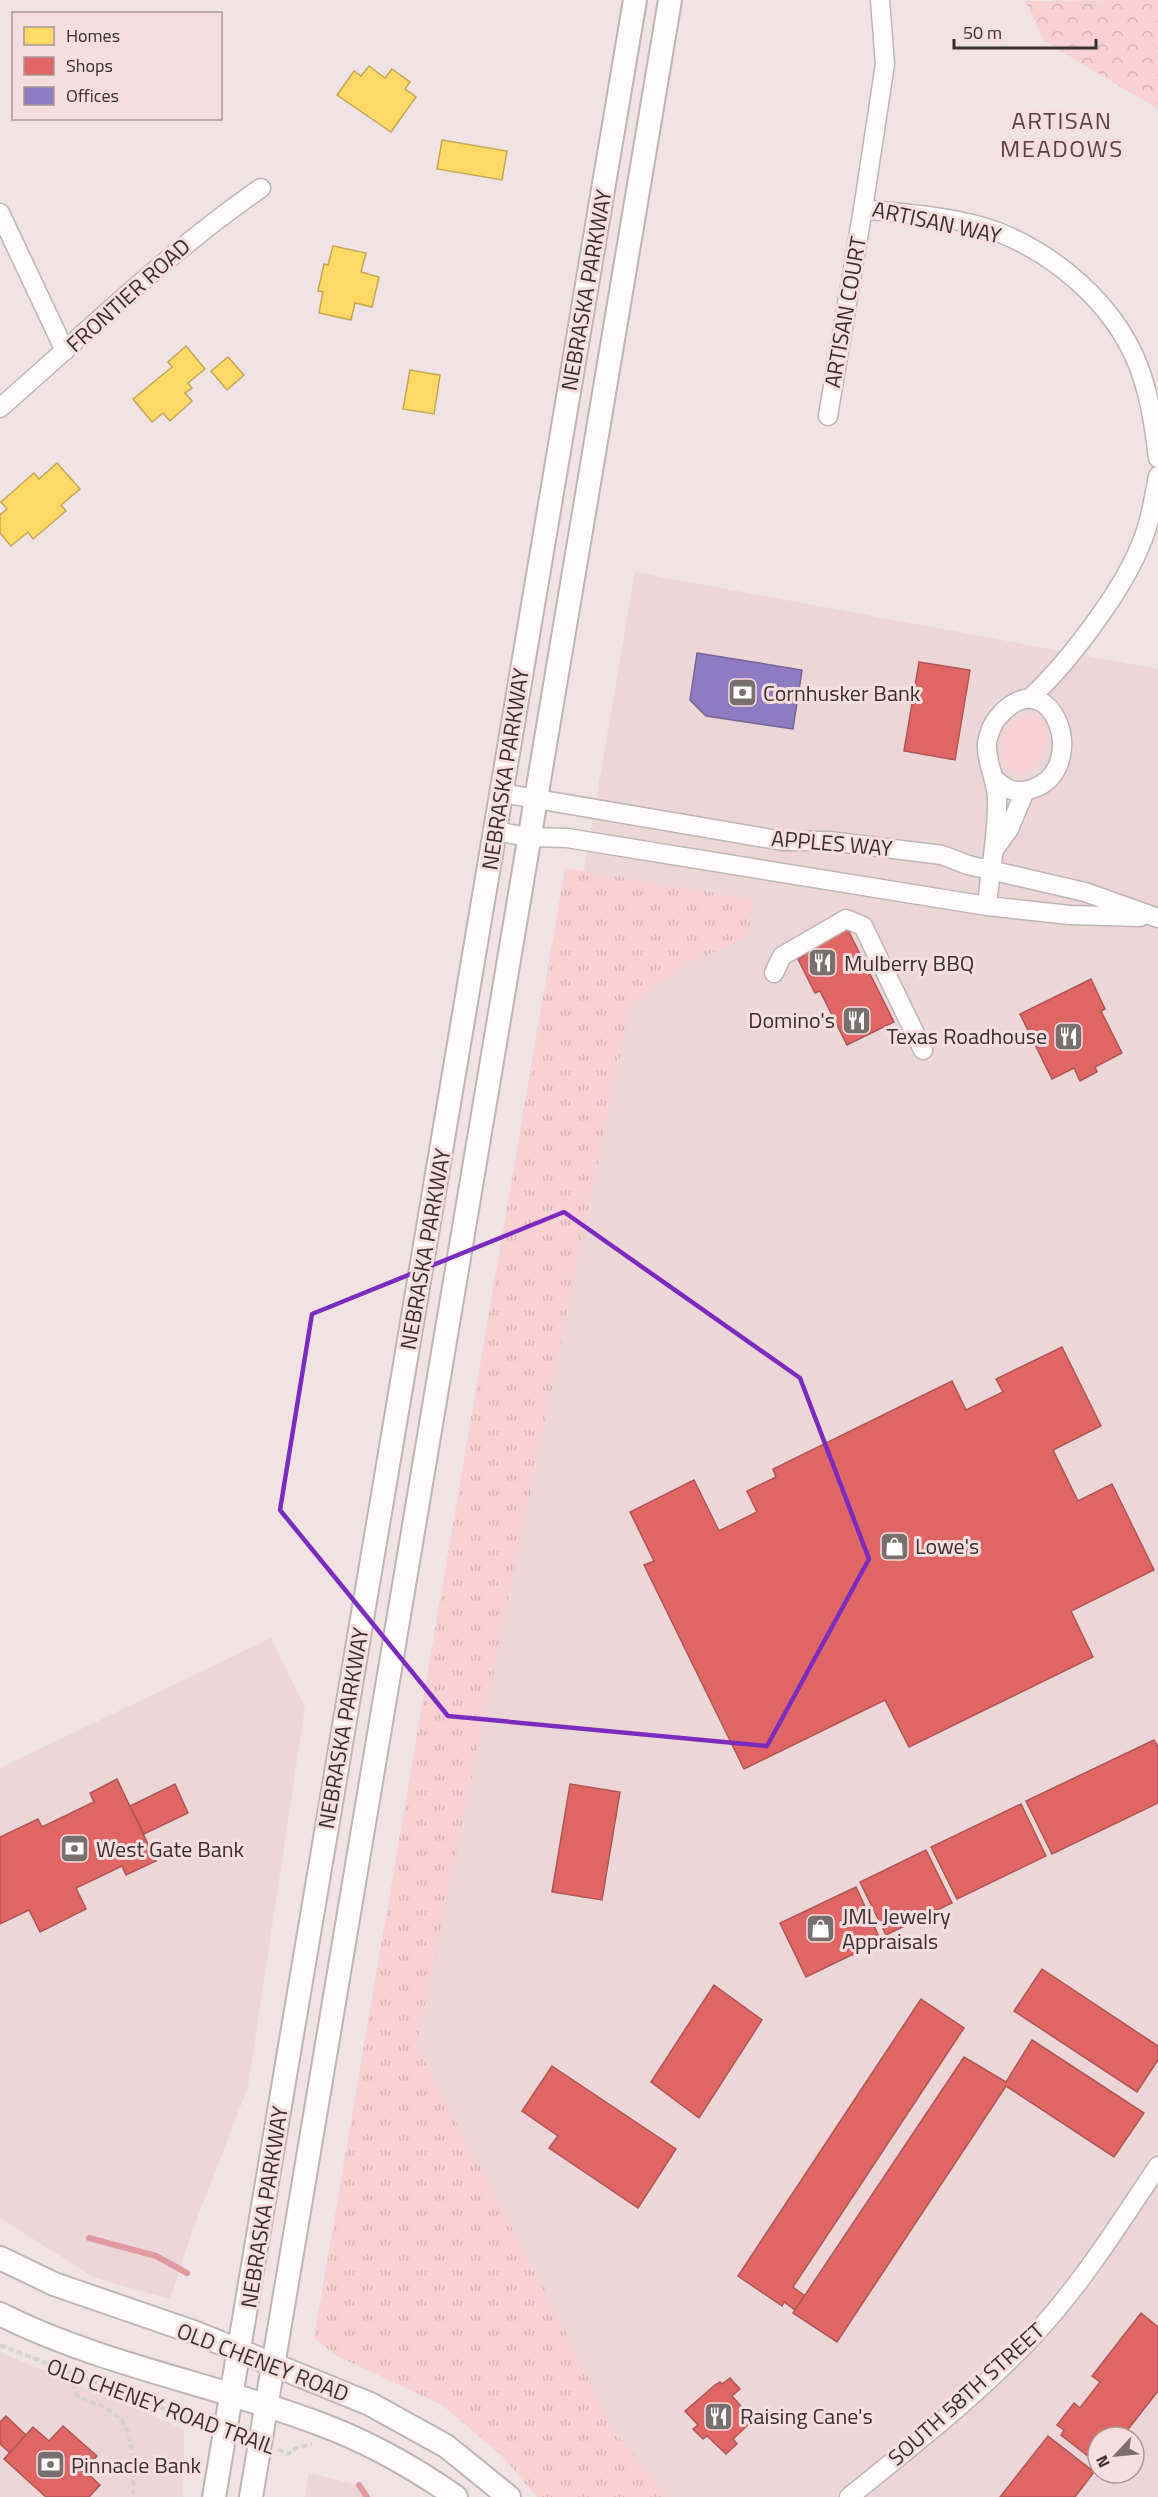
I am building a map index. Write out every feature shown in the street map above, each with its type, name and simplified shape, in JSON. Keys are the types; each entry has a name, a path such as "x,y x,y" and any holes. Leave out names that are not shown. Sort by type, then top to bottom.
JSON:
{"main road":[{"name":"NEBRASKA PARKWAY","path":"214,2497 634,0"},
{"name":"NEBRASKA PARKWAY","path":"251,2497 275,2365 670,0"},
{"name":"OLD CHENEY ROAD","path":"0,2258 54,2284 240,2351 370,2404 410,2424 464,2459 509,2497"},
{"name":"OLD CHENEY ROAD","path":"0,2314 62,2341 232,2396 267,2405 374,2446 456,2497"}],"street":[{"name":"ARTISAN WAY","path":"880,0 885,64 863,208 950,220 996,232 1045,256 1068,273 1105,310 1135,358 1153,417 1158,458"},
{"name":"FRONTIER ROAD","path":"0,408 150,272 213,221 261,188"},
{"name":"ARTISAN COURT","path":"828,416 863,208"},
{"path":"0,213 65,351"},
{"path":"987,906 990,870 996,847 995,778 987,753 991,728 1006,708 1017,700 1031,697 1054,676 1116,589 1138,550 1150,517 1158,476"},
{"path":"995,778 1013,791 1035,788 1050,775 1060,757 1063,733 1054,714 1031,697"},
{"path":"996,847 1009,829 1025,791"},
{"name":"APPLES WAY","path":"502,793 783,841 829,841 942,855 990,870 1085,892 1157,918"},
{"name":"APPLES WAY","path":"495,831 529,837 579,840 987,906 1070,915 1157,918"},
{"path":"774,973 782,956 846,919 863,926 924,1050"},
{"name":"SOUTH 58TH STREET","path":"849,2497 1007,2363 1035,2334 1091,2267 1158,2166"}],"path":[{"name":"OLD CHENEY ROAD TRAIL","path":"0,2345 169,2410 191,2422 225,2430"},
{"path":"77,2375 73,2386 77,2395 106,2409 124,2424 130,2447 133,2497"},
{"name":"OLD CHENEY ROAD TRAIL","path":"261,2441 288,2454"}],"highlighted area":[{"path":"564,1212 800,1378 869,1559 767,1746 448,1716 280,1510 312,1314"}],"shaded area":[{"path":"635,572 1158,669 1158,2497 642,2497 413,2056 457,1612"},
{"name":"West Gate Bank","path":"271,1638 305,1707 248,2087 193,2229 170,2299 95,2278 0,2218 0,1768"},
{"path":"0,2352 184,2429 183,2497 0,2497"},
{"path":"309,2473 359,2485 367,2497 305,2497"}],"green space":[{"path":"1158,0 1158,109 1044,41 1025,1"},
{"path":"1026,714 1038,717 1045,723 1048,733 1047,743 1037,764 1028,771 1017,774 1005,766 1002,750 1004,735 1012,723"},
{"path":"565,868 753,899 748,936 680,968 630,1007 417,2046 573,2344 612,2429 670,2497 537,2497 501,2455 442,2405 337,2356 314,2338"}],"building: Homes":[{"path":"369,66 385,78 392,69 410,82 405,89 416,97 391,132 337,95 354,71 361,76"},
{"path":"442,140 507,151 502,180 437,169"},
{"path":"333,246 366,253 361,272 379,277 372,307 355,303 351,320 319,313 323,292 318,291 324,264 328,265"},
{"path":"186,346 205,369 188,383 192,388 185,393 192,401 170,421 163,413 152,422 133,399 172,367 168,362"},
{"path":"228,357 244,375 227,390 211,371"},
{"path":"410,370 440,375 434,414 403,409"},
{"path":"57,463 80,489 61,505 66,511 33,539 28,532 11,546 0,533 0,515 7,509 1,502 34,473 39,479"}],"building: Shops":[{"path":"919,662 970,670 955,760 904,751"},
{"path":"847,928 894,1022 847,1045 820,991 815,993 798,959 804,956 802,951"},
{"path":"1091,979 1105,1009 1101,1011 1122,1053 1095,1067 1097,1072 1080,1081 1074,1068 1052,1079 1020,1014"},
{"name":"Lowe's","path":"1062,1347 1101,1426 1053,1450 1078,1501 1112,1484 1154,1570 1071,1611 1093,1657 909,1747 885,1700 744,1769 644,1565 654,1561 630,1512 694,1480 719,1531 757,1512 747,1491 776,1477 773,1469 952,1381 966,1410 1003,1392 996,1379"},
{"path":"1154,1740 1158,1747 1158,1803 1052,1854 1026,1801"},
{"name":"West Gate Bank","path":"117,1779 156,1861 126,1875 122,1866 76,1888 86,1909 40,1932 29,1910 0,1924 0,1837 38,1819 42,1827 94,1802 90,1793"},
{"path":"175,1784 188,1813 144,1834 130,1806"},
{"path":"570,1784 620,1792 602,1900 552,1892"},
{"path":"1021,1804 1046,1856 957,1899 931,1847"},
{"path":"926,1850 952,1903 886,1935 860,1882"},
{"path":"856,1887 881,1941 806,1977 780,1923"},
{"path":"1042,1969 1158,2046 1158,2060 1137,2092 1014,2011"},
{"path":"714,1985 762,2020 699,2118 651,2082"},
{"path":"921,1999 964,2028 793,2287 805,2296 795,2310 784,2302 782,2306 738,2276"},
{"path":"1032,2040 1144,2113 1114,2157 1006,2086 837,2342 793,2313 964,2057 1006,2082"},
{"path":"552,2066 676,2149 638,2208 549,2148 558,2136 522,2111"},
{"path":"1141,2313 1158,2327 1158,2391 1131,2425 1086,2425 1086,2455 1061,2435 1064,2430 1057,2425 1074,2403 1080,2408 1100,2382 1092,2376"},
{"name":"Raising Cane's","path":"730,2378 740,2389 732,2396 753,2420 733,2439 737,2444 726,2454 707,2436 703,2439 693,2429 698,2425 685,2411 715,2385 720,2382 722,2384"},
{"path":"6,2416 26,2435 10,2453 0,2444 0,2422"},
{"name":"Pinnacle Bank","path":"63,2426 97,2456 84,2470 100,2485 89,2497 46,2497 4,2459 33,2427 49,2441"},
{"path":"1048,2436 1086,2466 1086,2483 1075,2497 1000,2497"}],"building: Offices":[{"path":"697,653 802,670 793,729 706,716 690,700"}],"waterway":[{"path":"89,2238 156,2256 187,2273"},
{"path":"359,2485 367,2497"}],"place":[{"name":"Cornhusker Bank","path":"742,693"},
{"name":"Mulberry BBQ","path":"823,963"},
{"name":"Domino's","path":"856,1020"},
{"name":"Texas Roadhouse","path":"1068,1036"},
{"name":"Lowe's","path":"894,1546"},
{"name":"West Gate Bank","path":"75,1849"},
{"name":"JML Jewelry Appraisals","path":"821,1929"},
{"name":"Raising Cane's","path":"719,2416"},
{"name":"Pinnacle Bank","path":"50,2465"}],"district":[{"name":"ARTISAN MEADOWS","path":"1062,135"}]}
